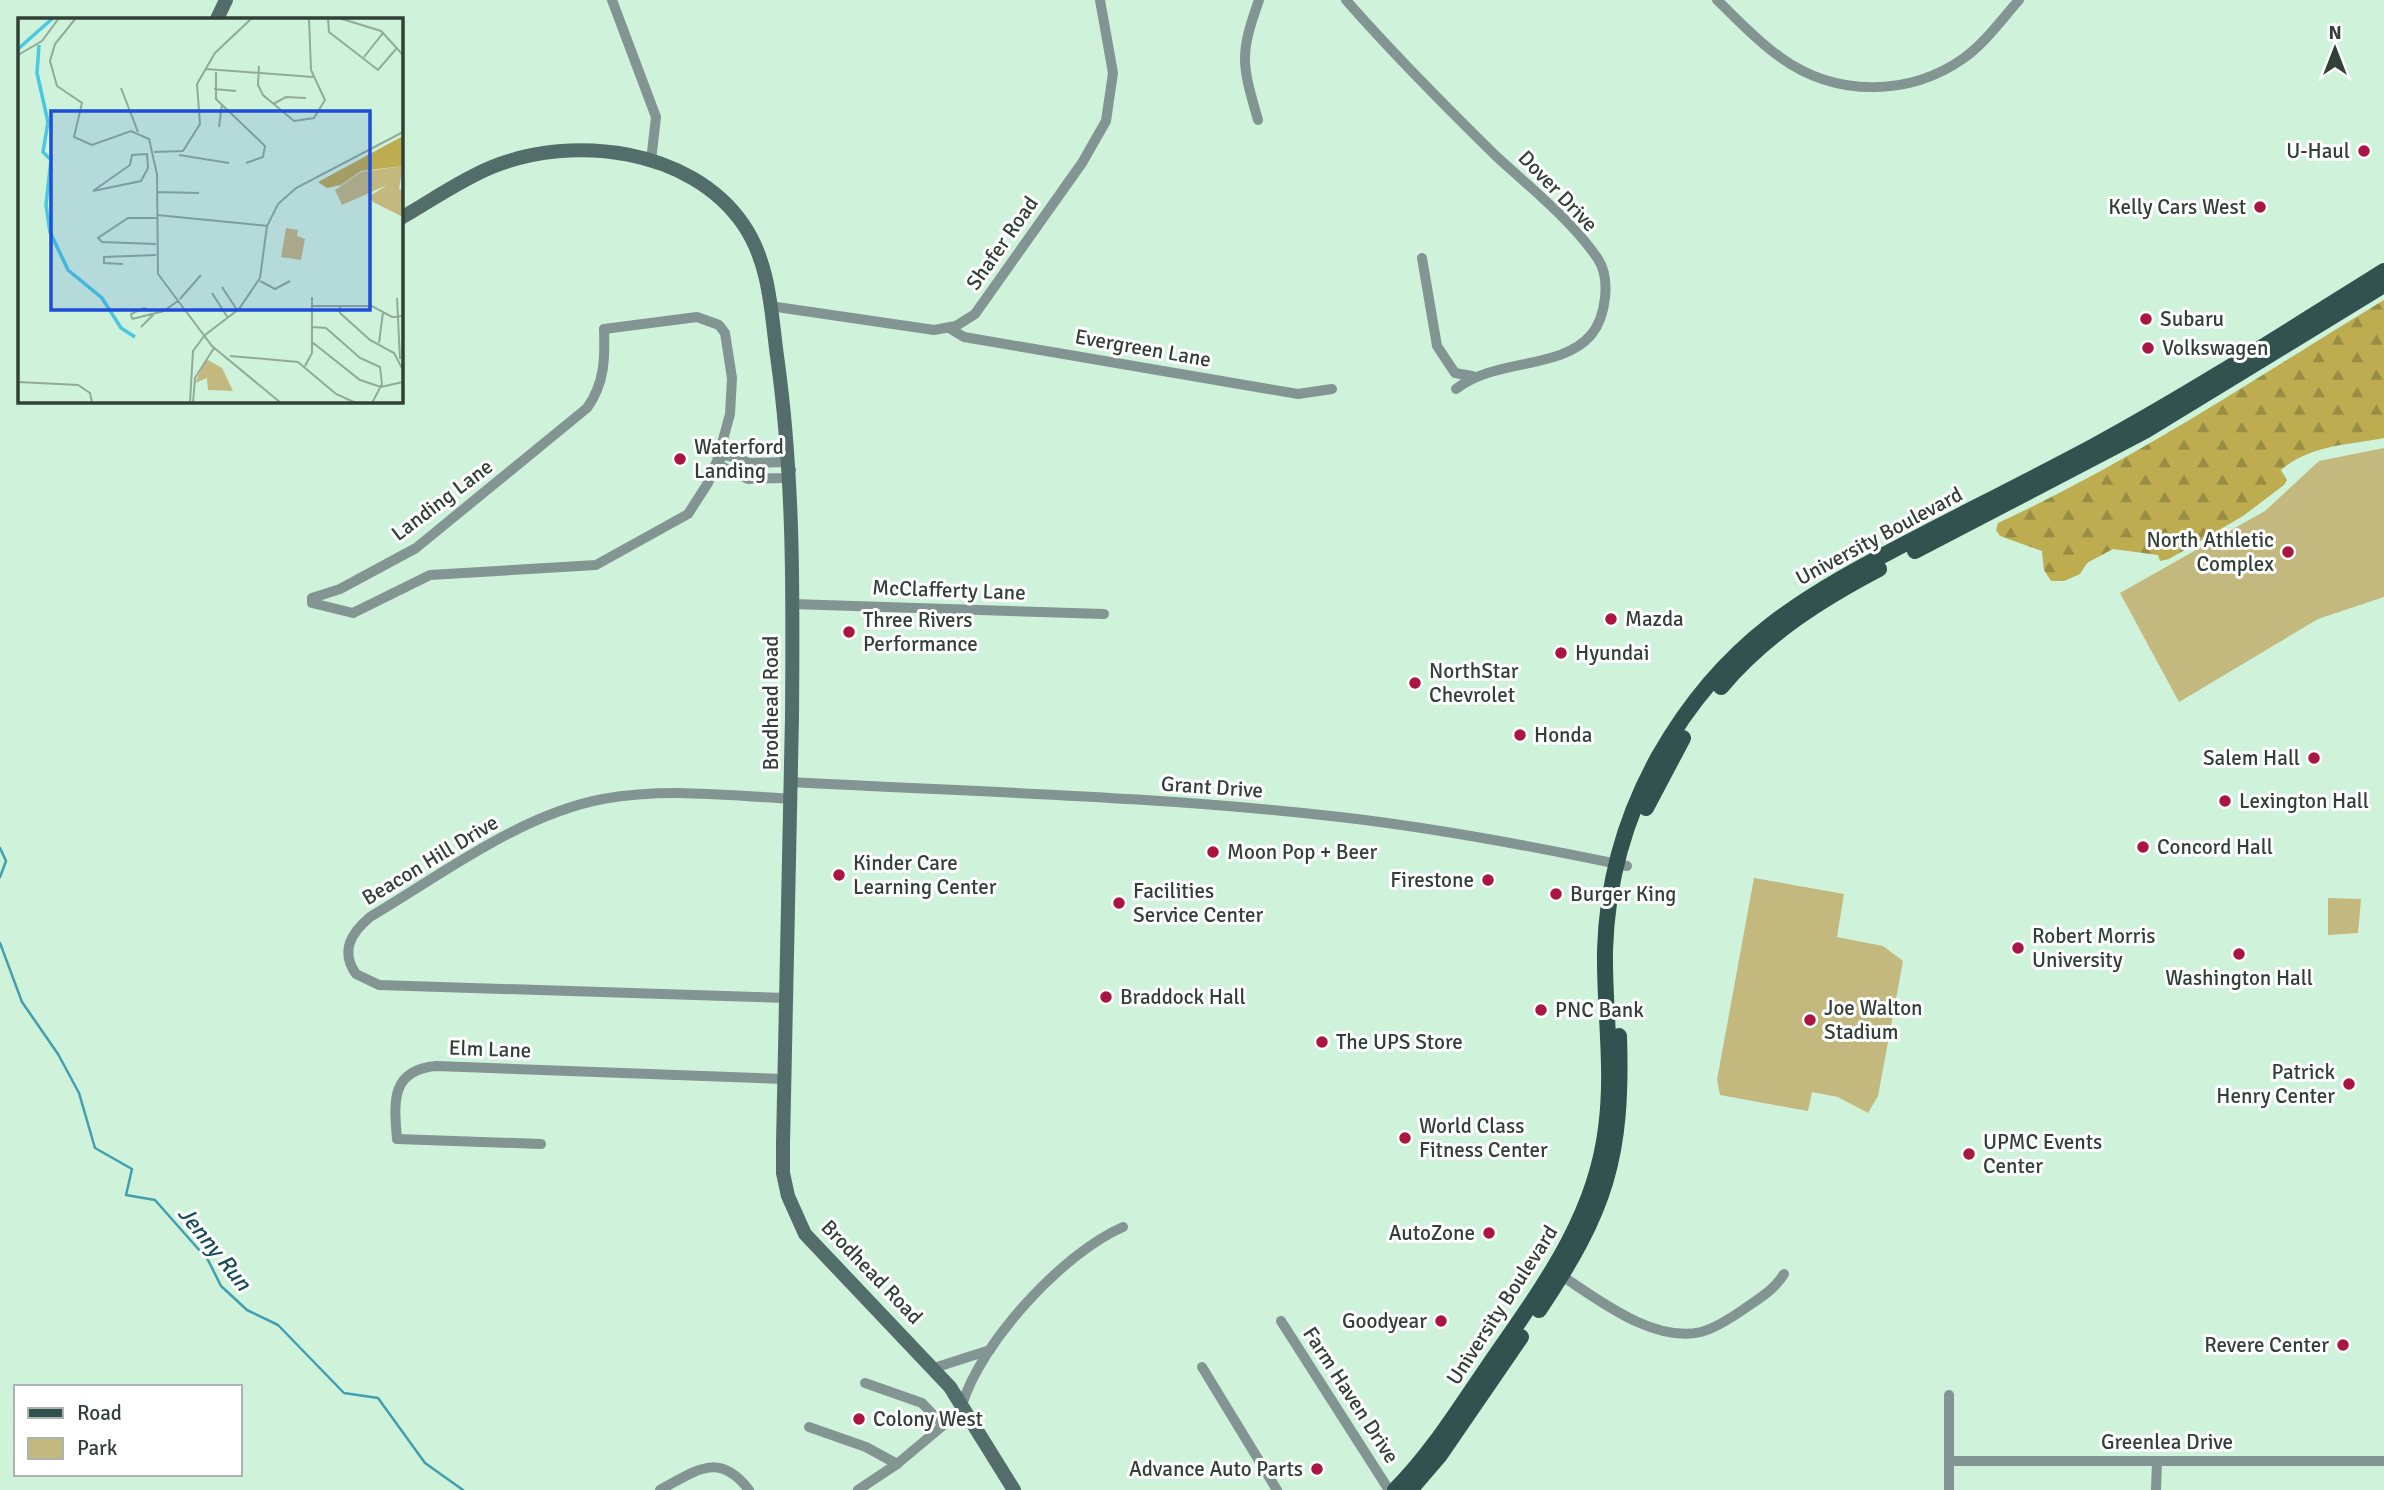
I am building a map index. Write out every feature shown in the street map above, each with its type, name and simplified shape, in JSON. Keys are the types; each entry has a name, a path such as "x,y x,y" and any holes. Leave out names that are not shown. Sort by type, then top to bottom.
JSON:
{"main road":[{"path":"217,18 226,0"},
{"name":"Brodhead Road","path":"402,217 468,178 517,158 543,152 583,150 623,154 651,161 697,182 734,213 760,255 771,306 791,470 791,799 783,1173 797,1218 822,1254 934,1368 963,1407 1014,1490"},
{"name":"University Boulevard","path":"1395,1490 1448,1424 1550,1274 1577,1228 1590,1196 1604,1147 1608,1107 1605,950 1635,806 1671,737 1715,677 1776,619 1833,581 2139,421 2384,271"},
{"name":"University Boulevard","path":"1410,1490 1455,1434 1562,1276 1580,1248 1598,1207 1615,1147 1620,1085 1617,933 1621,865 1649,800 1691,725 1726,681 1795,619 1838,590 2145,432 2384,285"}],"street":[{"path":"612,0 656,117 651,161"},
{"name":"Shafer Road","path":"949,328 966,321 983,304 1103,128 1113,83 1100,0"},
{"path":"1258,120 1244,71 1244,43 1259,0"},
{"name":"Dover Drive","path":"1346,0 1404,65 1547,204 1599,261 1604,279 1604,310 1599,324 1581,344 1565,354 1472,376"},
{"path":"1717,0 1769,48 1797,67 1833,82 1882,88 1919,82 1945,71 1967,56 2019,0"},
{"path":"1422,258 1437,346 1455,373 1472,376"},
{"path":"771,306 920,328 949,328"},
{"name":"Landing Lane","path":"697,317 719,325 725,333 730,359 732,397 727,431 718,458 708,483 688,514 596,565 430,575 354,613 312,603 312,598 340,589 416,548 587,408 598,391 604,372 604,329 697,317"},
{"name":"Evergreen Lane","path":"949,328 964,337 1298,394 1332,389"},
{"path":"1456,389 1472,376"},
{"path":"726,454 750,463 785,462 791,470 785,478 748,480 722,466 718,458 726,454"},
{"name":"McClafferty Lane","path":"792,604 1104,614"},
{"name":"Grant Drive","path":"791,782 1292,812 1399,825 1621,865"},
{"name":"Beacon Hill Drive","path":"786,998 379,985 356,974 348,950 354,933 370,917 530,823 575,806 643,794 791,799"},
{"name":"Elm Lane","path":"541,1144 397,1139 396,1093 408,1075 436,1066 784,1079"},
{"path":"858,1490 897,1464 963,1407 972,1377 990,1350 1055,1276 1096,1243 1123,1227"},
{"path":"1562,1276 1644,1324 1676,1334 1700,1332 1733,1317 1776,1287 1784,1274"},
{"name":"Farm Haven Drive","path":"1281,1321 1389,1490"},
{"path":"934,1368 990,1350"},
{"path":"1202,1367 1277,1490"},
{"path":"865,1382 915,1399 929,1408 943,1425"},
{"path":"1949,1490 1950,1395"},
{"path":"809,1427 866,1447 897,1464"},
{"name":"Greenlea Drive","path":"1949,1461 2384,1461"},
{"path":"2156,1490 2158,1461"},
{"path":"660,1490 696,1472 718,1467 733,1471 749,1490"}],"green space":[{"path":"2384,300 2384,438 2330,447 2304,455 2281,470 2287,480 2284,485 2243,516 2169,559 2160,561 2158,555 2113,549 2087,563 2080,574 2064,581 2051,581 2044,570 2042,551 2000,536 1996,530 1998,523 2146,445"},
{"name":"North Athletic Complex","path":"2384,448 2384,597 2318,619 2179,702 2120,593 2265,511 2319,461"},
{"name":"Joe Walton Stadium","path":"1754,878 1844,894 1837,937 1883,946 1903,961 1878,1096 1868,1113 1838,1097 1812,1092 1808,1111 1720,1095 1717,1080"},
{"path":"2328,898 2361,899 2358,933 2328,935"}],"waterway":[{"name":"Jenny Run","path":"0,848 6,861 0,877"},
{"name":"Jenny Run","path":"0,943 22,1002 58,1054 79,1093 95,1148 132,1169 126,1195 155,1200 208,1260 221,1286 247,1310 278,1325 344,1393 378,1398 425,1463 463,1490"}],"place":[{"name":"U-Haul","path":"2364,151"},
{"name":"Kelly Cars West","path":"2260,207"},
{"name":"Subaru","path":"2146,319"},
{"name":"Volkswagen","path":"2148,348"},
{"name":"Waterford Landing","path":"680,459"},
{"name":"North Athletic Complex","path":"2288,552"},
{"name":"Mazda","path":"1611,619"},
{"name":"Three Rivers Performance","path":"849,632"},
{"name":"Hyundai","path":"1561,653"},
{"name":"NorthStar Chevrolet","path":"1415,683"},
{"name":"Honda","path":"1520,735"},
{"name":"Salem Hall","path":"2314,758"},
{"name":"Lexington Hall","path":"2225,801"},
{"name":"Concord Hall","path":"2143,847"},
{"name":"Moon Pop + Beer","path":"1213,852"},
{"name":"Kinder Care Learning Center","path":"839,875"},
{"name":"Firestone","path":"1488,880"},
{"name":"Burger King","path":"1556,894"},
{"name":"Facilities Service Center","path":"1119,903"},
{"name":"Robert Morris University","path":"2018,948"},
{"name":"Washington Hall","path":"2239,954"},
{"name":"Braddock Hall","path":"1106,997"},
{"name":"PNC Bank","path":"1541,1010"},
{"name":"Joe Walton Stadium","path":"1810,1020"},
{"name":"The UPS Store","path":"1322,1042"},
{"name":"Patrick Henry Center","path":"2349,1084"},
{"name":"World Class Fitness Center","path":"1405,1138"},
{"name":"UPMC Events Center","path":"1969,1154"},
{"name":"AutoZone","path":"1489,1233"},
{"name":"Goodyear","path":"1441,1321"},
{"name":"Revere Center","path":"2343,1345"},
{"name":"Colony West","path":"859,1419"},
{"name":"Advance Auto Parts","path":"1317,1469"}]}
